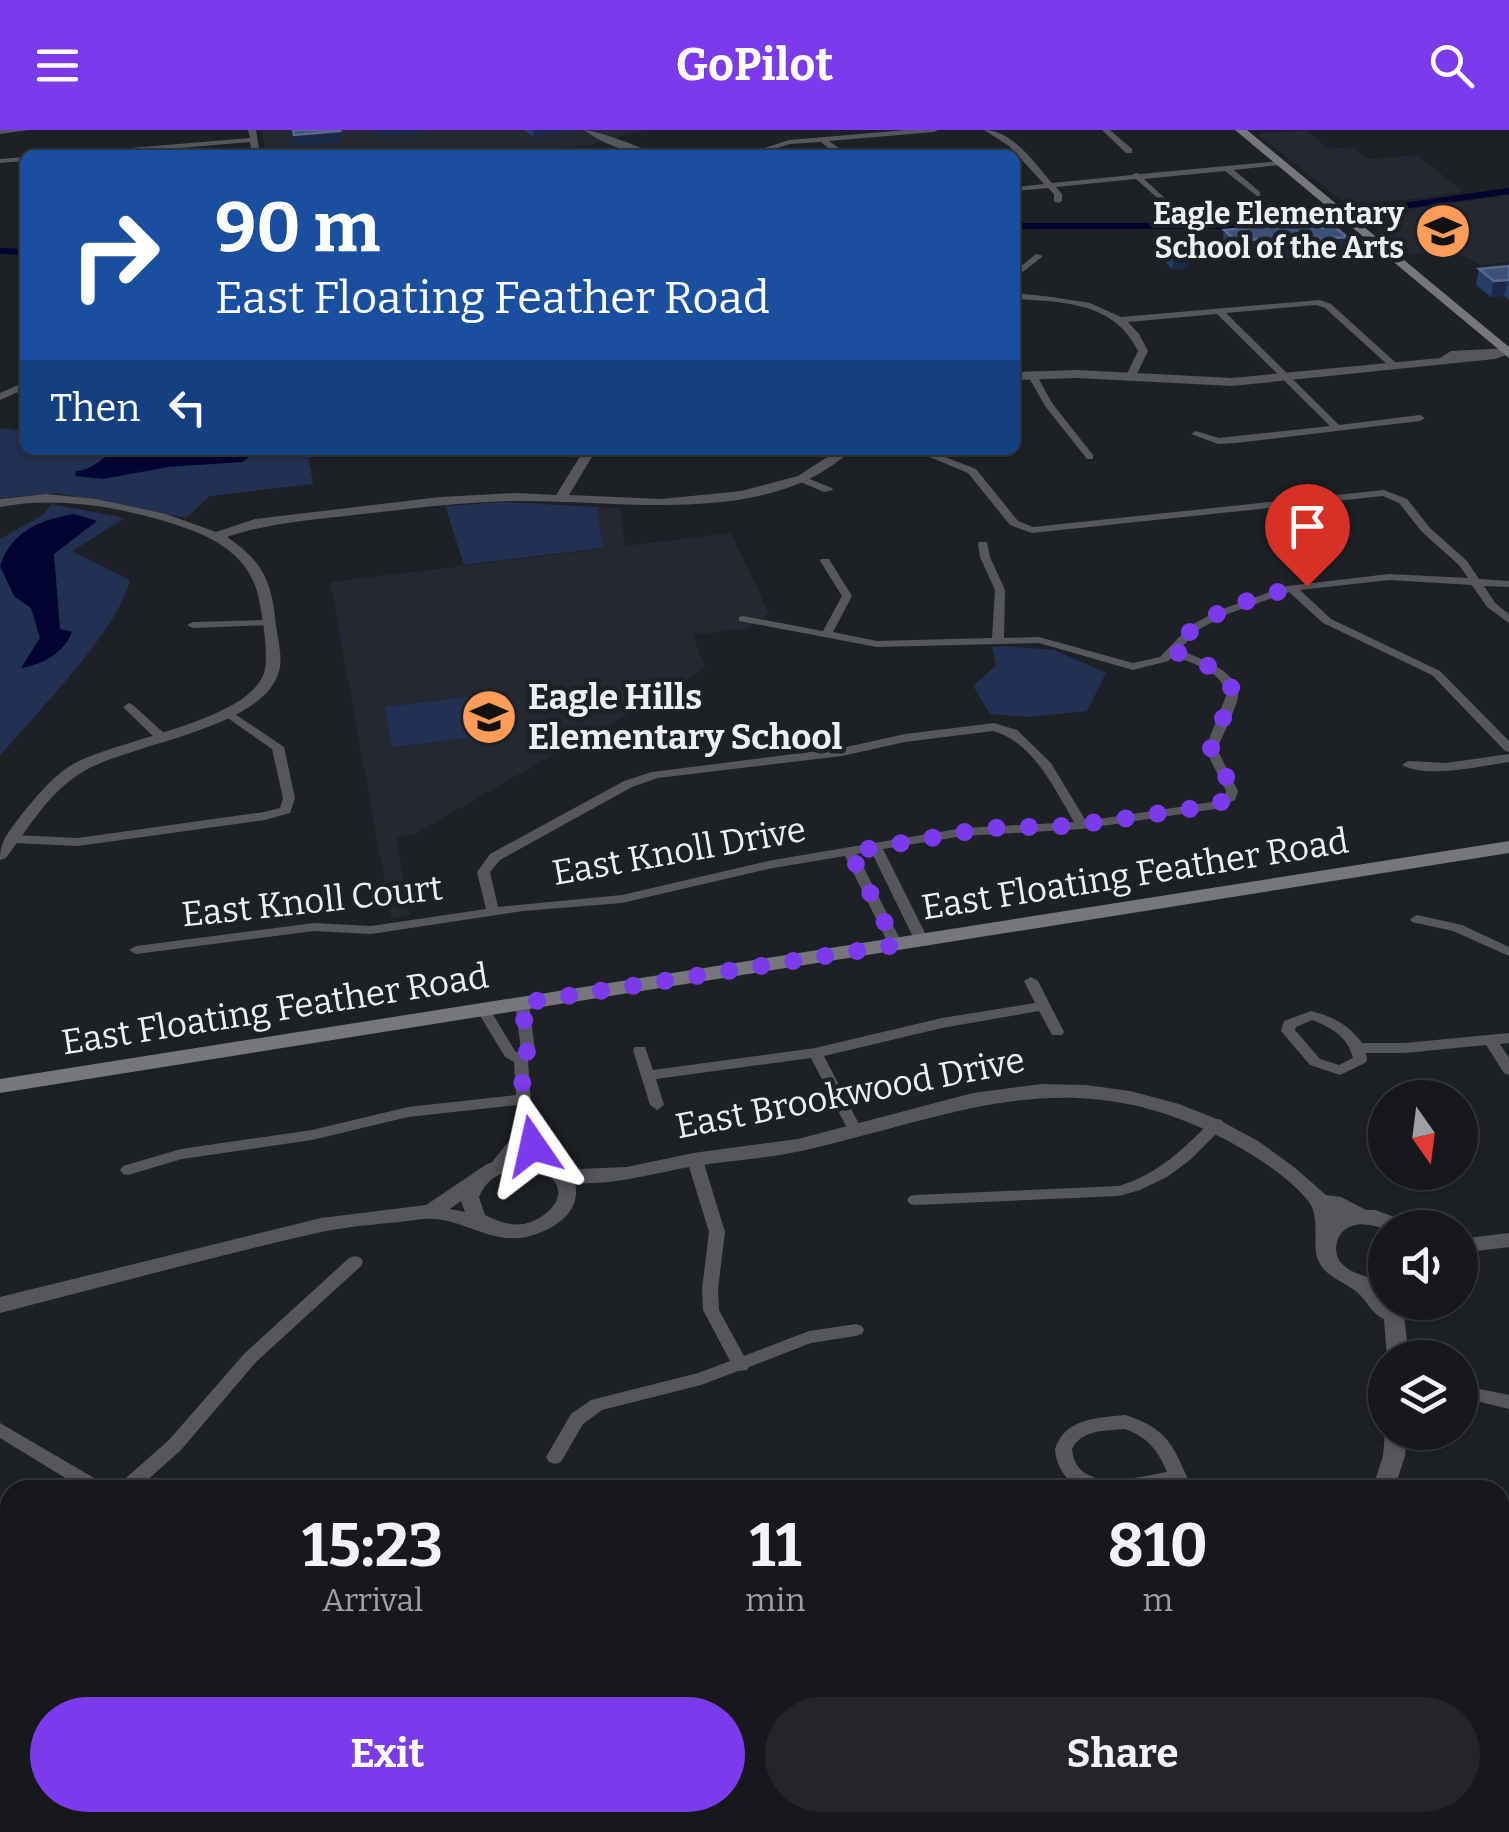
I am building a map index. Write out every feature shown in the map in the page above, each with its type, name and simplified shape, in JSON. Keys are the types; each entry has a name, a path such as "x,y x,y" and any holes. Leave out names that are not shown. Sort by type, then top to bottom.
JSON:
{"main road":[{"path":"1240,130 1508,352"},
{"name":"East Floating Feather Road","path":"0,1086 1509,847"}],"street":[{"path":"0,132 25,130"},
{"path":"589,130 636,150"},
{"path":"759,150 778,143 934,130"},
{"path":"988,130 1018,150"},
{"path":"1106,130 1129,151"},
{"path":"128,150 253,135"},
{"path":"822,139 836,150"},
{"path":"197,144 198,150"},
{"path":"1020,153 1058,194 1058,201"},
{"path":"1020,189 1279,163"},
{"path":"1226,168 1257,194"},
{"path":"1136,175 1164,202"},
{"path":"1020,271 1039,256"},
{"path":"1020,296 1070,301 1100,308 1121,320 1139,339 1143,351 1130,378"},
{"path":"1121,320 1318,302 1328,306 1392,364"},
{"path":"1218,310 1337,428"},
{"path":"1020,375 1201,383 1508,352"},
{"path":"1032,374 1048,404 1090,457"},
{"path":"1196,434 1218,441 1420,418"},
{"path":"560,498 587,455"},
{"path":"216,537 254,524 440,500 686,501 761,492 802,479 838,455"},
{"path":"932,455 972,470 1024,529 1319,502 1373,492 1389,494 1402,501 1426,530 1463,563 1490,605 1509,620"},
{"path":"802,479 828,490"},
{"path":"0,503 34,498 68,500 168,519 216,537 247,557 257,569 272,679 263,690 226,712 72,771 0,856"},
{"path":"984,544 985,557 1000,590 998,638"},
{"path":"825,561 848,596 826,635"},
{"path":"743,619 896,646 998,638 1063,645 1106,662 1133,667 1153,664 1194,628 1221,612 1290,588 1389,578 1509,584"},
{"path":"1290,588 1327,620 1436,673 1509,748"},
{"path":"193,626 267,623"},
{"name":"East Knoll Drive","path":"493,912 622,899 773,864 988,828 1082,824 1215,805 1231,797 1231,786 1211,748 1232,696 1231,686 1213,668 1172,650"},
{"path":"129,707 162,738"},
{"path":"13,839 78,842 286,810 289,798 278,747 226,712"},
{"path":"493,912 484,872 495,857 628,784 656,775 842,752 985,727 1005,729 1056,776 1082,824"},
{"path":"1408,764 1446,767 1509,758"},
{"path":"876,848 922,941"},
{"path":"850,852 896,945"},
{"name":"East Knoll Court","path":"136,950 314,927 371,930 493,912"},
{"path":"1417,918 1457,928 1509,952"},
{"path":"1031,982 1058,1032"},
{"path":"0,1305 321,1224 431,1211 503,1231 537,1228 556,1218 567,1203 568,1187 526,1131 522,1060 528,1050 522,1003"},
{"path":"648,1075 815,1053 1044,1006"},
{"path":"484,1009 510,1054 522,1060"},
{"path":"1358,1048 1360,1060 1352,1067 1325,1068 1292,1038 1289,1024 1298,1017 1322,1018 1358,1048 1404,1048 1509,1038"},
{"path":"1491,1040 1509,1070"},
{"path":"640,1050 657,1106"},
{"path":"815,1053 855,1130"},
{"name":"East Brookwood Drive","path":"555,1171 604,1179 812,1142 997,1095 1056,1090 1125,1096 1217,1124 1280,1163 1321,1202 1334,1202 1368,1218"},
{"path":"128,1170 181,1154 300,1137 408,1112 524,1099"},
{"path":"916,1200 1119,1191 1139,1186 1176,1168 1217,1124"},
{"path":"431,1211 496,1167 526,1131"},
{"path":"695,1160 717,1232 710,1289 712,1310 742,1366"},
{"path":"496,1167 521,1162 555,1171"},
{"name":"East Brookwood Drive","path":"567,1203 604,1179"},
{"path":"475,1182 469,1205 484,1224"},
{"path":"1321,1202 1326,1234 1323,1245 1334,1269 1368,1284"},
{"path":"1326,1234 1347,1219 1362,1216"},
{"path":"1478,1244 1509,1240"},
{"path":"135,1480 175,1445 250,1358 355,1262"},
{"path":"555,1457 578,1419 597,1405 742,1366 809,1337 856,1330"},
{"path":"1478,1395 1509,1402"},
{"path":"1081,1480 1064,1460 1063,1447 1070,1435 1088,1426 1125,1422 1147,1428 1165,1442 1181,1480"},
{"path":"0,1430 83,1480"},
{"path":"1387,1480 1394,1450"}],"shaded area":[{"path":"261,130 644,130 587,146 528,150 266,150"},
{"path":"1306,130 1328,149 1353,147 1369,159 1417,155 1464,192 1350,207 1257,134"},
{"name":"Eagle Elementary School of the Arts","path":"1509,195 1509,262 1481,265 1449,249 1411,255 1359,216"},
{"path":"0,428 18,430 20,455 308,455 313,484 210,496 186,518 57,493 0,498"},
{"path":"108,455 252,455 242,462 168,467 103,479 75,476 76,471"},
{"path":"504,502 597,507 603,548 464,565 445,506"},
{"path":"51,504 125,518 72,551 130,580 110,623 93,647 0,756 0,539 44,514"},
{"name":"Eagle Hills Elementary School","path":"597,507 621,508 625,546 731,533 769,613 748,628 693,635 705,667 665,696 582,738 415,834 396,839 410,915 391,918 330,582 602,549"},
{"path":"74,514 97,521 54,554 60,629 72,632 51,657 21,668 40,638 31,608 14,596 0,566 12,544 28,529"},
{"path":"992,647 1054,650 1106,673 1087,711 1029,717 990,714 973,686 996,665"},
{"path":"484,695 493,735 392,747 385,707"}],"building":[{"path":"293,130 339,130 340,131 294,135"},
{"path":"1305,214 1321,228 1335,227 1347,237 1266,244 1260,239 1236,241 1224,230 1259,227 1252,218"},
{"path":"1177,243 1189,256 1174,257 1161,245"},
{"path":"1509,266 1509,280 1494,281 1479,269"}],"waterway":[{"path":"1360,212 1509,191"},
{"path":"1020,226 1235,226 1325,215"},
{"path":"0,251 20,252"}],"place":[{"name":"Eagle Elementary School of the Arts","path":"1443,231"},
{"name":"Eagle Hills Elementary School","path":"489,717"}],"route":[{"path":"533,1146 526,1131 522,1060 528,1050 522,1003 896,945 850,852 988,828 1115,820 1215,805 1231,797 1231,786 1211,748 1232,696 1231,686 1213,668 1172,650 1181,638 1221,612 1269,594 1307,586"}]}
